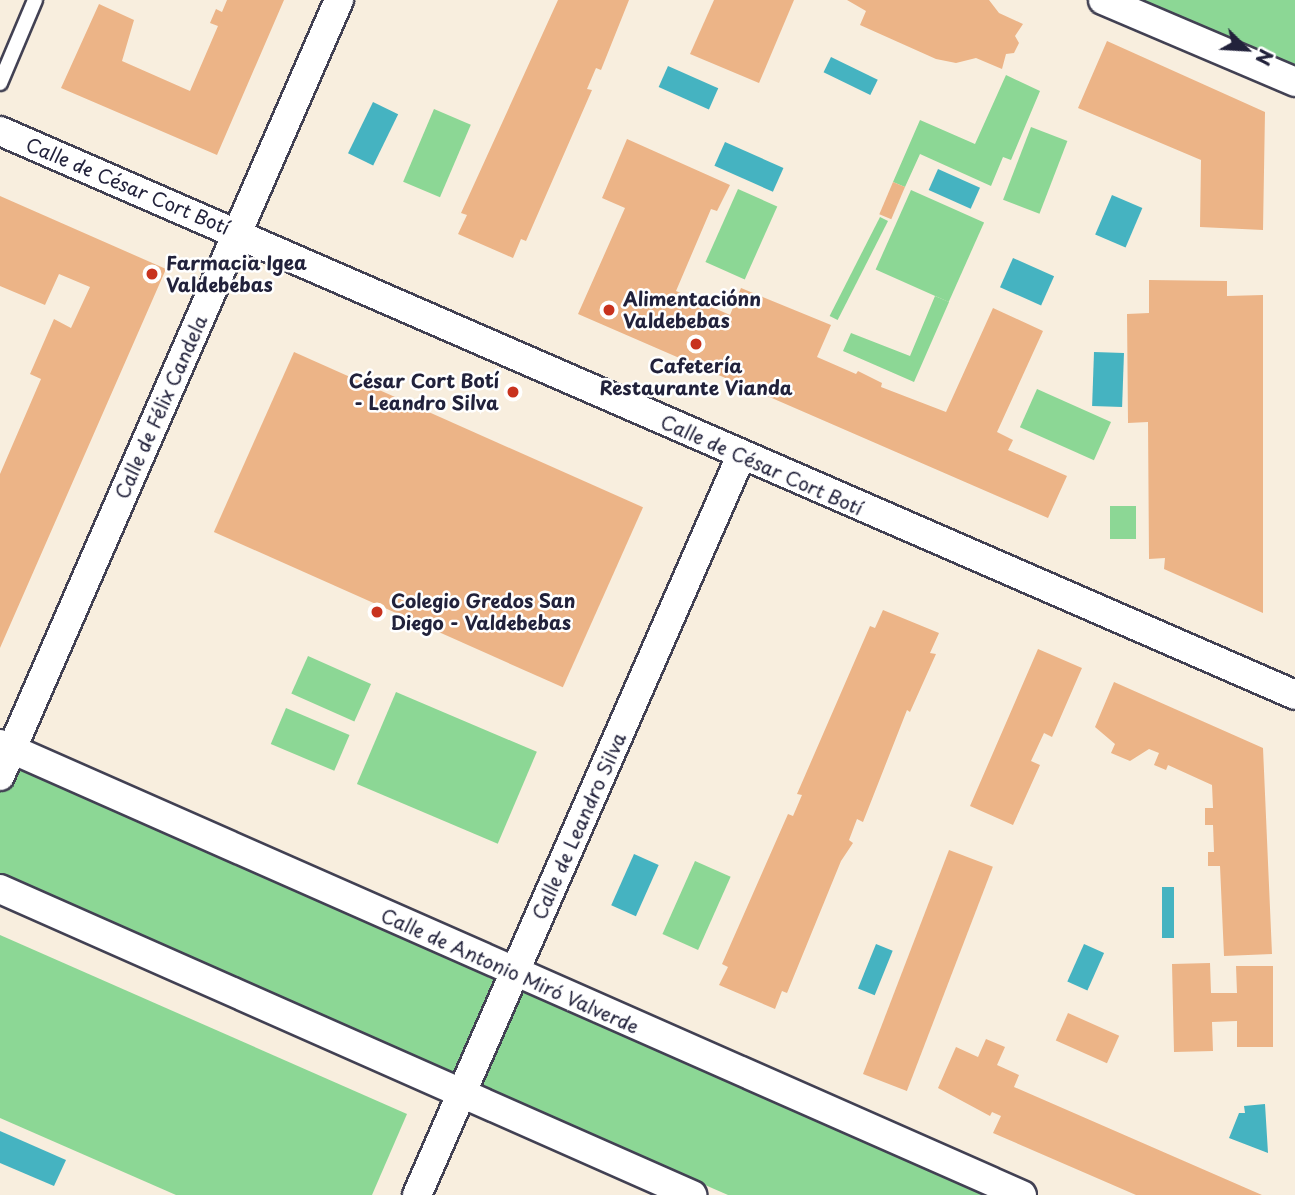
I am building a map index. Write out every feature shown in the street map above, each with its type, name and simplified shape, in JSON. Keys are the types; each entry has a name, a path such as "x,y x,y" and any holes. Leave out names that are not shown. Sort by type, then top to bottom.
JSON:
{"street":[{"name":"Calle de Félix Candela","path":"0,776 6,747 339,0"},
{"path":"1106,2 1150,5 1159,0"},
{"path":"1106,2 1295,82"},
{"name":"Calle de César Cort Botí","path":"0,131 1295,695"},
{"name":"Calle de Leandro Silva","path":"417,1195 741,456"},
{"name":"Calle de Antonio Miró Valverde","path":"6,747 1022,1195"},
{"path":"0,889 692,1195"}],"lane":[{"path":"0,83 35,0"}],"green space":[{"path":"1140,0 1295,0 1295,68"},
{"path":"1006,75 1040,91 1011,160 1003,157 991,186 920,154 905,187 893,182 920,120 975,144"},
{"path":"434,109 471,125 440,197 403,182"},
{"path":"1031,127 1067,141 1039,214 1003,200"},
{"path":"738,189 777,206 745,280 705,262"},
{"path":"911,190 984,223 949,302 876,269"},
{"path":"880,217 888,221 838,320 830,316"},
{"path":"935,296 949,302 914,382 843,351 851,333 910,356"},
{"path":"1037,389 1111,422 1094,460 1020,427"},
{"path":"1110,506 1136,506 1136,539 1110,539"},
{"path":"308,656 371,684 354,722 291,693"},
{"path":"396,692 537,752 498,844 357,784"},
{"path":"286,708 350,735 334,771 271,744"},
{"path":"0,758 1000,1195 728,1195 0,878"},
{"path":"695,861 731,877 698,950 662,934"},
{"path":"0,935 407,1114 372,1195 176,1195 0,1118"}],"water":[{"path":"831,57 878,80 870,95 824,72"},
{"path":"668,66 718,88 709,109 659,87"},
{"path":"373,102 398,114 373,166 348,153"},
{"path":"725,142 783,168 773,192 714,166"},
{"path":"938,169 980,188 971,209 929,190"},
{"path":"1112,195 1142,208 1126,247 1095,235"},
{"path":"1013,258 1054,276 1041,306 1000,287"},
{"path":"1094,352 1124,353 1122,407 1092,406"},
{"path":"634,854 659,865 636,916 611,905"},
{"path":"1162,887 1174,887 1174,938 1162,938"},
{"path":"876,944 893,951 875,995 858,989"},
{"path":"1084,944 1104,953 1087,990 1067,981"},
{"path":"1265,1104 1268,1153 1229,1138 1239,1113 1245,1113 1244,1106"},
{"path":"0,1131 66,1160 54,1186 0,1163"}],"building":[{"path":"227,0 284,0 217,155 61,88 99,4 134,20 122,61 190,91 218,26 210,23 216,9 222,12"},
{"path":"558,0 629,0 601,70 596,68 587,89 592,90 526,241 521,239 513,258 458,234 467,215 461,213"},
{"path":"714,0 794,0 759,83 690,54"},
{"path":"847,0 989,0 999,13 1023,24 1015,36 1019,43 1014,53 1006,54 1002,69 976,58 956,63 936,59 860,25 866,11"},
{"path":"1107,41 1265,112 1263,230 1200,227 1201,160 1078,108"},
{"path":"627,139 730,185 717,211 711,209 676,291 730,315 741,288 831,325 817,357 856,374 858,371 882,383 881,387 946,412 993,308 1043,331 997,432 1013,440 1008,450 1067,476 1048,518 578,314 625,208 602,198"},
{"path":"893,182 905,187 891,219 879,214"},
{"path":"0,196 166,269 0,648 0,474 41,379 30,374 54,319 71,328 90,287 59,274 45,305 0,286"},
{"path":"1149,280 1227,281 1227,296 1263,295 1263,613 1164,569 1165,558 1149,559 1148,422 1128,423 1127,314 1149,313"},
{"path":"294,352 643,507 563,687 214,532"},
{"path":"883,610 939,633 930,653 936,654 910,712 907,710 863,822 857,819 849,840 853,843 841,861 787,993 782,991 775,1009 719,985 728,967 722,964 788,814 793,816 802,795 797,794 870,626 875,628"},
{"path":"1038,649 1082,668 1052,737 1044,733 1031,761 1040,765 1013,825 970,806"},
{"path":"1114,682 1263,748 1272,954 1224,956 1220,866 1208,866 1208,852 1214,852 1213,825 1205,825 1205,808 1213,808 1212,785 1168,765 1166,770 1154,765 1159,753 1149,749 1130,761 1111,753 1115,744 1095,727"},
{"path":"949,850 993,867 907,1091 863,1074"},
{"path":"1210,963 1211,993 1237,993 1236,966 1273,966 1273,1047 1237,1047 1237,1021 1212,1022 1213,1051 1174,1052 1172,964"},
{"path":"1068,1013 1119,1036 1107,1063 1056,1040"},
{"path":"986,1039 1005,1047 997,1065 1019,1075 1014,1087 1262,1195 1136,1195 993,1133 1001,1116 992,1112 990,1116 938,1088 956,1047 978,1057"}],"place":[{"name":"Farmacia Igea Valdebebas","path":"152,274"},
{"name":"Alimentaciónn Valdebebas","path":"609,310"},
{"name":"Cafetería Restaurante Vianda","path":"696,344"},
{"name":"César Cort Botí - Leandro Silva","path":"513,392"},
{"name":"Colegio Gredos San Diego - Valdebebas","path":"377,612"}]}
